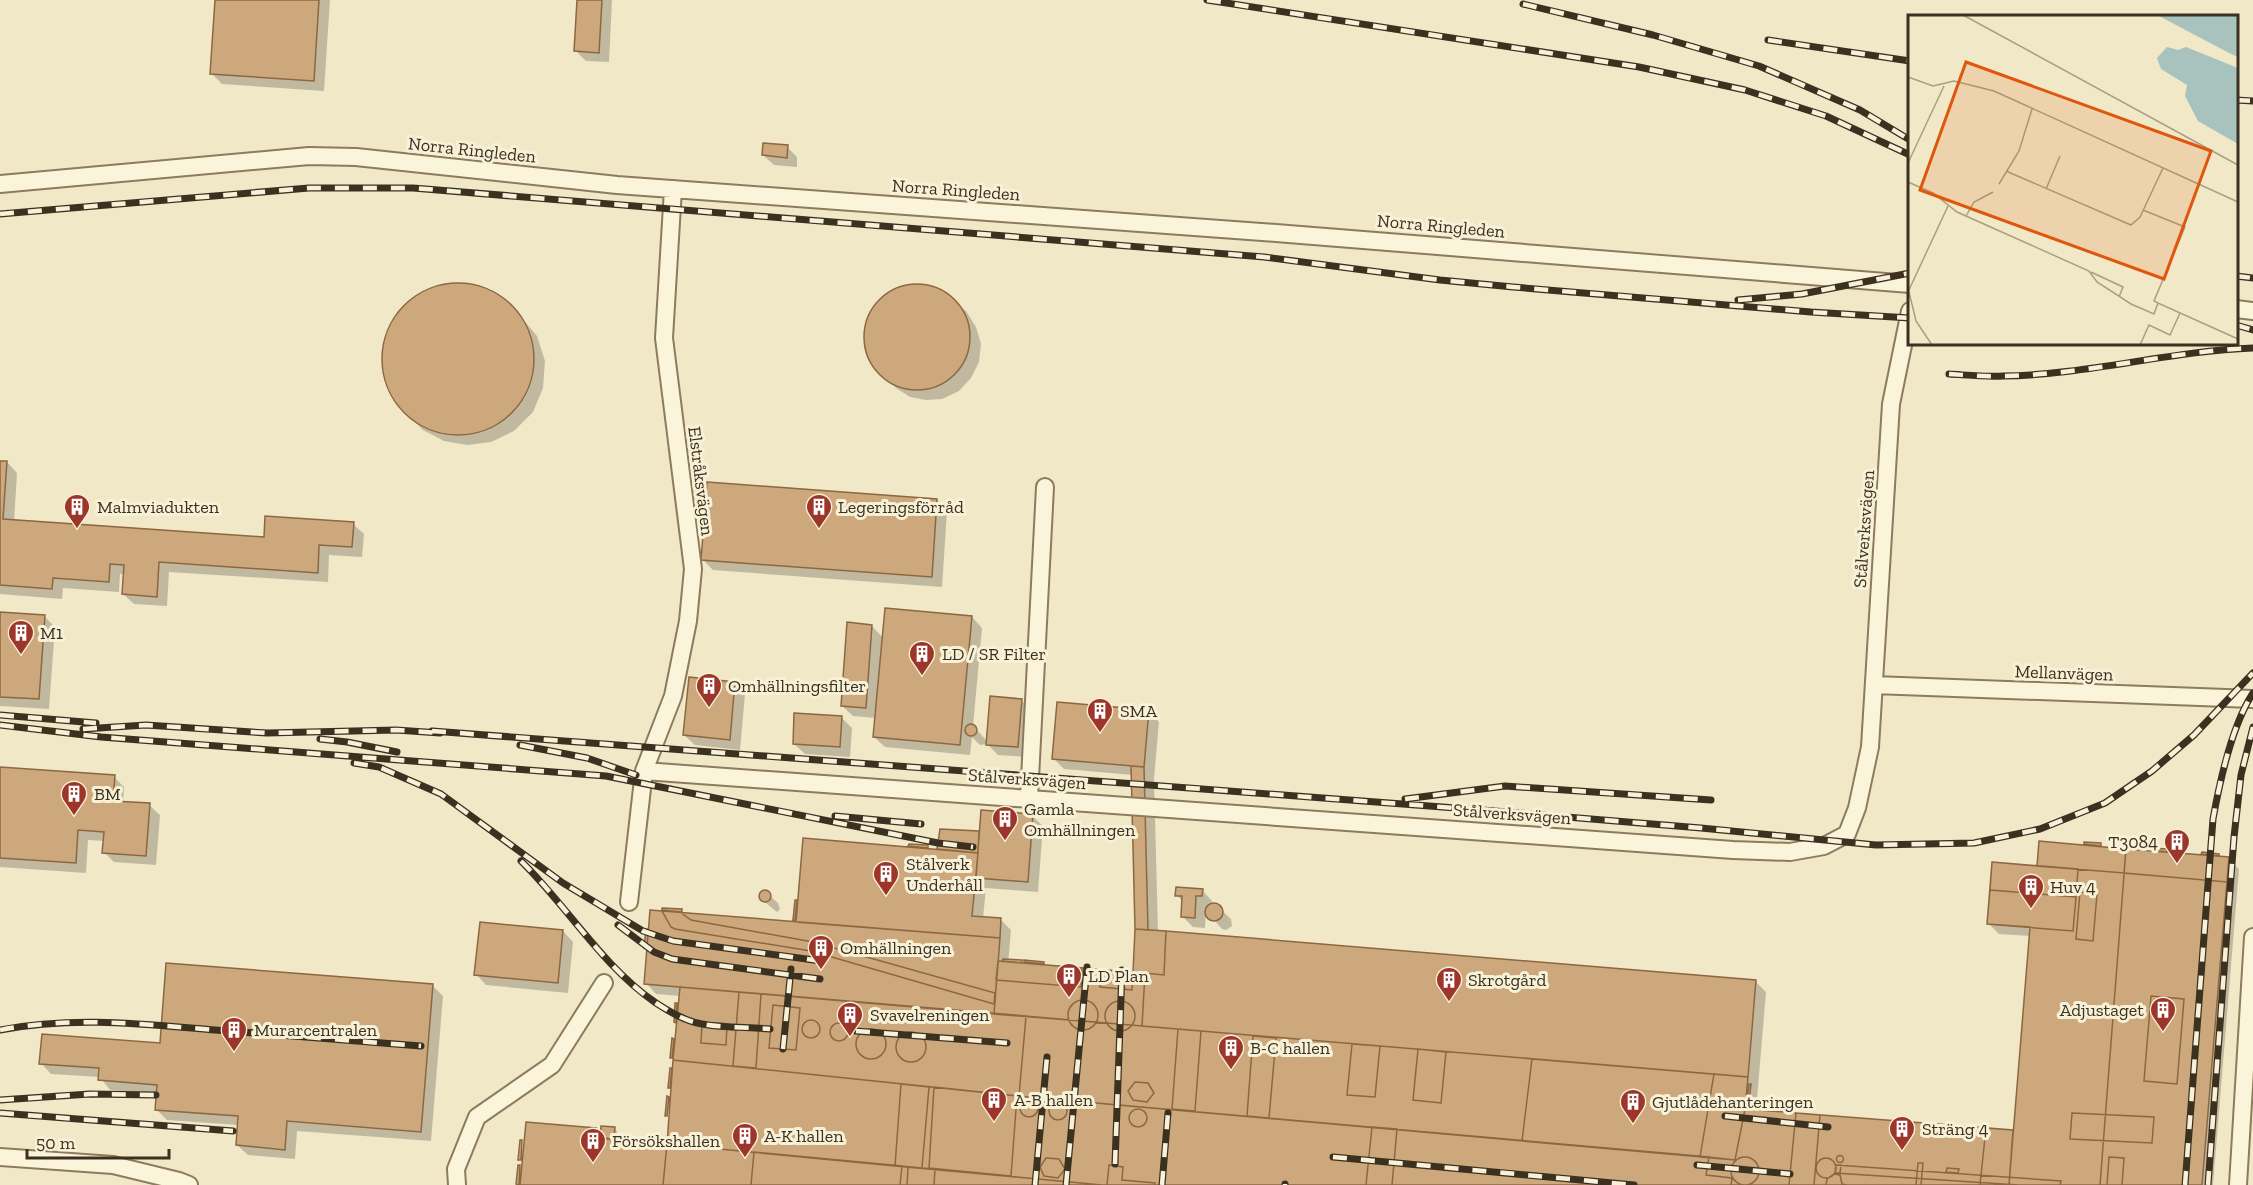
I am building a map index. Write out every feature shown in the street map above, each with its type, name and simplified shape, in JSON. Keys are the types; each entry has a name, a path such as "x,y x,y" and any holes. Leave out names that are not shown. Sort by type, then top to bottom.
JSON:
{"street":[{"name":"Norra Ringleden","path":"0,184 309,156 356,157 673,189 1276,233 1908,284"},
{"name":"Elstråksvägen","path":"629,902 644,771 673,696 688,621 693,569 664,338 673,189"},
{"path":"2238,309 2253,310"},
{"name":"Stålverksvägen","path":"644,771 1734,850 1790,852 1824,846 1847,834 1857,808 1870,747 1891,404 1908,321"},
{"path":"1029,798 1045,487"},
{"name":"Mellanvägen","path":"1874,685 2253,699"},
{"path":"2238,1185 2253,937"},
{"path":"457,1185 456,1169 477,1117 552,1065 604,983"},
{"path":"0,1157 113,1165 189,1185"}],"building":[{"path":"215,0 319,0 314,81 210,74"},
{"path":"577,0 602,0 599,53 574,51"},
{"path":"763,143 788,145 787,158 762,155"},
{"path":"458,283 487,288 512,305 529,330 534,359 529,388 512,413 487,430 458,435 429,430 404,413 387,388 382,359 387,330 404,305 429,288"},
{"path":"917,284 937,288 955,299 966,317 970,337 966,357 955,375 937,386 917,390 897,386 879,375 868,357 864,337 868,317 879,299 897,288"},
{"name":"Malmviadukten","path":"0,461 7,461 3,519 264,537 265,516 354,522 352,547 319,545 318,573 159,562 157,597 122,594 124,565 110,564 109,582 53,578 52,589 0,585"},
{"name":"Legeringsförråd","path":"707,482 937,499 932,577 701,560"},
{"name":"LD / SR Filter","path":"885,608 972,616 960,745 873,737"},
{"name":"M1","path":"0,612 45,615 39,699 0,697"},
{"path":"847,622 872,625 866,708 841,706"},
{"name":"Omhällningsfilter","path":"689,677 735,682 730,740 683,735"},
{"path":"990,696 1022,699 1018,747 986,745"},
{"name":"SMA","path":"1057,702 1149,710 1144,767 1052,759"},
{"path":"794,713 842,716 840,747 793,744"},
{"path":"973,724 977,730 973,736 969,736 965,728"},
{"path":"1131,766 1144,767 1148,930 1135,929"},
{"name":"BM","path":"0,767 115,775 113,801 150,803 146,856 102,853 104,832 78,830 76,863 0,858"},
{"name":"Gamla Omhällningen","path":"981,810 1033,814 1028,882 976,878"},
{"path":"940,829 979,831 978,853 937,849"},
{"name":"Stålverk Underhåll","path":"803,838 978,853 972,916 1001,918 1000,938 796,922"},
{"path":"2039,841 2126,849 2100,1185 2009,1185 2030,927 1987,924 1992,862 2037,866"},
{"path":"2039,841 2126,849 2124,873 2037,866"},
{"path":"2084,842 2101,843 2101,846 2084,844"},
{"path":"909,844 928,845 928,848 908,846"},
{"path":"2150,848 2167,849 2167,852 2150,850"},
{"name":"Adjustaget","path":"2126,849 2229,857 2202,1185 2100,1185"},
{"name":"T3084","path":"2126,849 2229,857 2227,882 2124,873"},
{"path":"2202,852 2219,854 2219,856 2201,854"},
{"path":"1992,862 2078,869 2076,897 1990,890"},
{"path":"1176,887 1203,889 1202,896 1196,896 1195,918 1181,917 1182,896 1175,896"},
{"path":"767,890 771,896 767,902 763,902 759,894"},
{"name":"Huv 4","path":"1990,890 2076,897 2073,931 1987,924"},
{"path":"2080,892 2097,894 2093,941 2076,939"},
{"path":"795,900 797,900 795,920 793,920"},
{"path":"1214,903 1220,906 1223,912 1220,918 1214,921 1208,918 1205,912 1208,906"},
{"path":"662,908 682,909 682,912 662,910"},
{"name":"Omhällningen","path":"650,910 1000,938 994,1014 644,984"},
{"path":"662,911 680,912 691,920 813,942 995,993 994,1004 811,951 675,929 671,927"},
{"path":"480,922 563,930 558,983 474,975"},
{"path":"646,929 648,929 647,949 644,948"},
{"path":"1135,929 1166,931 1164,975 1133,972"},
{"name":"Skrotgård","path":"1166,931 1756,980 1748,1077 1142,1026 1145,973 1164,975"},
{"path":"1003,959 1022,960 1022,963 1002,961"},
{"path":"1024,960 1044,962 1044,964 1024,962"},
{"name":"LD Plan","path":"998,961 1145,973 1142,1026 994,1014"},
{"path":"998,961 1082,968 1081,987 996,980"},
{"name":"Murarcentralen","path":"166,963 433,984 421,1132 287,1121 285,1150 236,1145 238,1116 155,1110 157,1085 98,1080 99,1068 39,1064 42,1034 160,1043"},
{"path":"1101,970 1133,972 1132,990 1100,987"},
{"name":"B-C hallen","path":"680,987 1748,1077 1745,1109 1735,1160 1017,1096 673,1060"},
{"name":"Svavelreningen","path":"680,987 1026,1016 1019,1096 673,1060"},
{"path":"739,992 761,994 756,1068 733,1066"},
{"path":"2151,996 2184,999 2177,1084 2144,1081"},
{"path":"1083,1000 1089,1001 1097,1009 1097,1021 1089,1029 1083,1030 1077,1029 1069,1021 1068,1015 1069,1009 1077,1001"},
{"path":"1120,1001 1130,1006 1135,1016 1130,1026 1120,1031 1110,1026 1105,1016 1110,1006"},
{"path":"675,1003 677,1003 676,1023 674,1022"},
{"path":"773,1005 800,1008 796,1050 769,1048"},
{"path":"811,1020 817,1023 820,1029 817,1035 811,1038 805,1035 802,1029 805,1023"},
{"path":"839,1023 845,1026 848,1032 845,1038 839,1041 833,1038 830,1032 833,1026"},
{"path":"702,1024 727,1026 726,1045 701,1043"},
{"path":"871,1029 881,1034 886,1044 881,1054 871,1059 861,1054 856,1044 861,1034"},
{"path":"1178,1029 1201,1031 1195,1111 1172,1109"},
{"path":"911,1032 917,1033 925,1041 925,1053 917,1061 911,1062 905,1061 897,1053 896,1047 897,1041 905,1033"},
{"path":"1253,1036 1276,1038 1269,1118 1247,1116"},
{"path":"672,1038 674,1039 672,1058 670,1058"},
{"path":"1352,1044 1380,1046 1375,1097 1347,1095"},
{"path":"1418,1049 1446,1052 1441,1103 1413,1100"},
{"name":"Gjutlådehanteringen","path":"1532,1059 1748,1077 1745,1109 1735,1160 1522,1141"},
{"name":"A-B hallen","path":"673,1060 1017,1096 1709,1157 1706,1175 1732,1178 1731,1185 1102,1185 667,1144"},
{"path":"670,1068 672,1068 670,1088 668,1088"},
{"path":"1714,1074 1748,1077 1745,1109 1735,1160 1700,1157"},
{"path":"1135,1082 1148,1083 1154,1093 1147,1102 1133,1100 1128,1091"},
{"path":"901,1084 929,1087 922,1168 895,1166"},
{"path":"1749,1084 1751,1084 1749,1102 1747,1102"},
{"path":"934,1087 1017,1096 1011,1176 929,1168"},
{"path":"667,1096 669,1097 667,1116 665,1116"},
{"path":"1029,1099 1035,1102 1038,1108 1035,1114 1029,1117 1023,1114 1020,1108 1023,1102"},
{"path":"1058,1102 1064,1105 1067,1111 1064,1117 1058,1120 1052,1117 1049,1111 1052,1105"},
{"path":"1759,1105 1776,1106 1775,1108 1758,1107"},
{"path":"1138,1109 1144,1112 1147,1118 1144,1124 1138,1127 1132,1124 1129,1118 1132,1112"},
{"path":"1745,1109 1796,1113 1789,1185 1731,1185 1732,1178 1706,1175 1709,1157 1735,1160"},
{"name":"Sträng 4","path":"1796,1113 2013,1130 2009,1185 1789,1185"},
{"path":"1796,1113 1820,1115 1814,1185 1789,1185"},
{"path":"2072,1113 2154,1117 2152,1143 2070,1139"},
{"name":"Försökshallen","path":"526,1122 596,1128 596,1138 667,1144 663,1185 520,1185"},
{"path":"601,1126 615,1127 614,1139 600,1138"},
{"path":"1372,1127 1397,1129 1392,1185 1366,1185"},
{"path":"1986,1128 2013,1130 2009,1185 1980,1185"},
{"path":"520,1140 522,1140 521,1160 518,1160"},
{"name":"A-K hallen","path":"667,1144 895,1166 1102,1185 663,1185"},
{"path":"754,1152 902,1166 900,1185 751,1185"},
{"path":"1840,1156 1843,1159 1840,1162 1837,1159"},
{"path":"1745,1157 1755,1161 1759,1171 1755,1181 1745,1185 1735,1181 1731,1171 1735,1161"},
{"path":"2109,1157 2124,1158 2122,1185 2107,1185"},
{"path":"1046,1158 1059,1159 1065,1169 1058,1178 1044,1176 1040,1167"},
{"path":"1826,1158 1833,1161 1836,1168 1833,1175 1826,1178 1819,1175 1816,1168 1819,1161"},
{"path":"1918,1163 1923,1163 1921,1185 1916,1185"},
{"path":"518,1165 520,1165 519,1185 516,1184"},
{"path":"1109,1165 1123,1167 1122,1180 1155,1183 1155,1185 1107,1185"},
{"path":"1836,1165 2061,1181 2060,1185 2019,1185 1835,1173"},
{"path":"1836,1165 1841,1165 1840,1173 1835,1173"},
{"path":"908,1167 935,1169 934,1185 907,1185"},
{"path":"1947,1168 1959,1169 1958,1173 1946,1172"},
{"path":"1834,1174 1840,1175 1842,1184 1847,1185 1826,1185 1827,1179"}],"railway":[{"path":"1207,0 1639,67 1745,90 1826,116 1908,154"},
{"path":"1523,4 1653,35 1759,66 1860,110 1908,139"},
{"path":"1768,40 1908,61"},
{"path":"2238,100 2253,101"},
{"path":"0,214 309,188 413,188 1264,257 1513,287 1908,318"},
{"path":"1738,300 1802,294 1908,273"},
{"path":"2238,276 2253,278"},
{"path":"2238,326 2253,330"},
{"path":"1949,374 2034,375 2222,350 2253,348"},
{"path":"432,731 1482,810 1876,845 1974,843 2040,829 2105,803 2152,771 2194,735 2253,673"},
{"path":"2185,1185 2213,819 2223,770 2233,737 2253,693"},
{"path":"0,715 96,723"},
{"path":"0,725 101,737 606,776 938,843 973,847"},
{"path":"83,729 146,725 267,733 396,730 440,733"},
{"path":"2208,1185 2234,837 2241,775 2253,727"},
{"path":"320,739 397,752"},
{"path":"520,745 587,758 636,775"},
{"path":"354,763 379,767 441,794 563,883 643,931 673,941 821,961"},
{"path":"1405,799 1505,786 1711,800"},
{"path":"835,816 921,824"},
{"path":"521,861 618,971 656,1003 696,1023 770,1029"},
{"path":"618,925 654,952 672,959 820,979"},
{"path":"1066,1185 1087,967"},
{"path":"783,1049 791,969"},
{"path":"1115,1164 1122,970"},
{"path":"0,1030 54,1023 108,1022 421,1046"},
{"path":"856,1031 1007,1043"},
{"path":"1035,1185 1047,1057"},
{"path":"0,1100 90,1094 156,1095"},
{"path":"0,1113 233,1131"},
{"path":"1162,1185 1168,1113"},
{"path":"1725,1116 1828,1127"},
{"path":"1333,1157 1634,1185"},
{"path":"1697,1165 1790,1174"}],"place":[{"name":"Malmviadukten","path":"77,530"},
{"name":"Legeringsförråd","path":"819,530"},
{"name":"M1","path":"21,656"},
{"name":"LD / SR Filter","path":"922,677"},
{"name":"Omhällningsfilter","path":"709,709"},
{"name":"SMA","path":"1100,734"},
{"name":"BM","path":"74,817"},
{"name":"Gamla Omhällningen","path":"1005,842"},
{"name":"T3084","path":"2177,865"},
{"name":"Stålverk Underhåll","path":"886,897"},
{"name":"Huv 4","path":"2031,910"},
{"name":"Omhällningen","path":"821,971"},
{"name":"LD Plan","path":"1069,999"},
{"name":"Skrotgård","path":"1449,1003"},
{"name":"Adjustaget","path":"2163,1033"},
{"name":"Svavelreningen","path":"850,1038"},
{"name":"Murarcentralen","path":"234,1053"},
{"name":"B-C hallen","path":"1231,1071"},
{"name":"A-B hallen","path":"994,1123"},
{"name":"Gjutlådehanteringen","path":"1633,1125"},
{"name":"Sträng 4","path":"1902,1152"},
{"name":"A-K hallen","path":"745,1159"},
{"name":"Försökshallen","path":"593,1164"}]}
